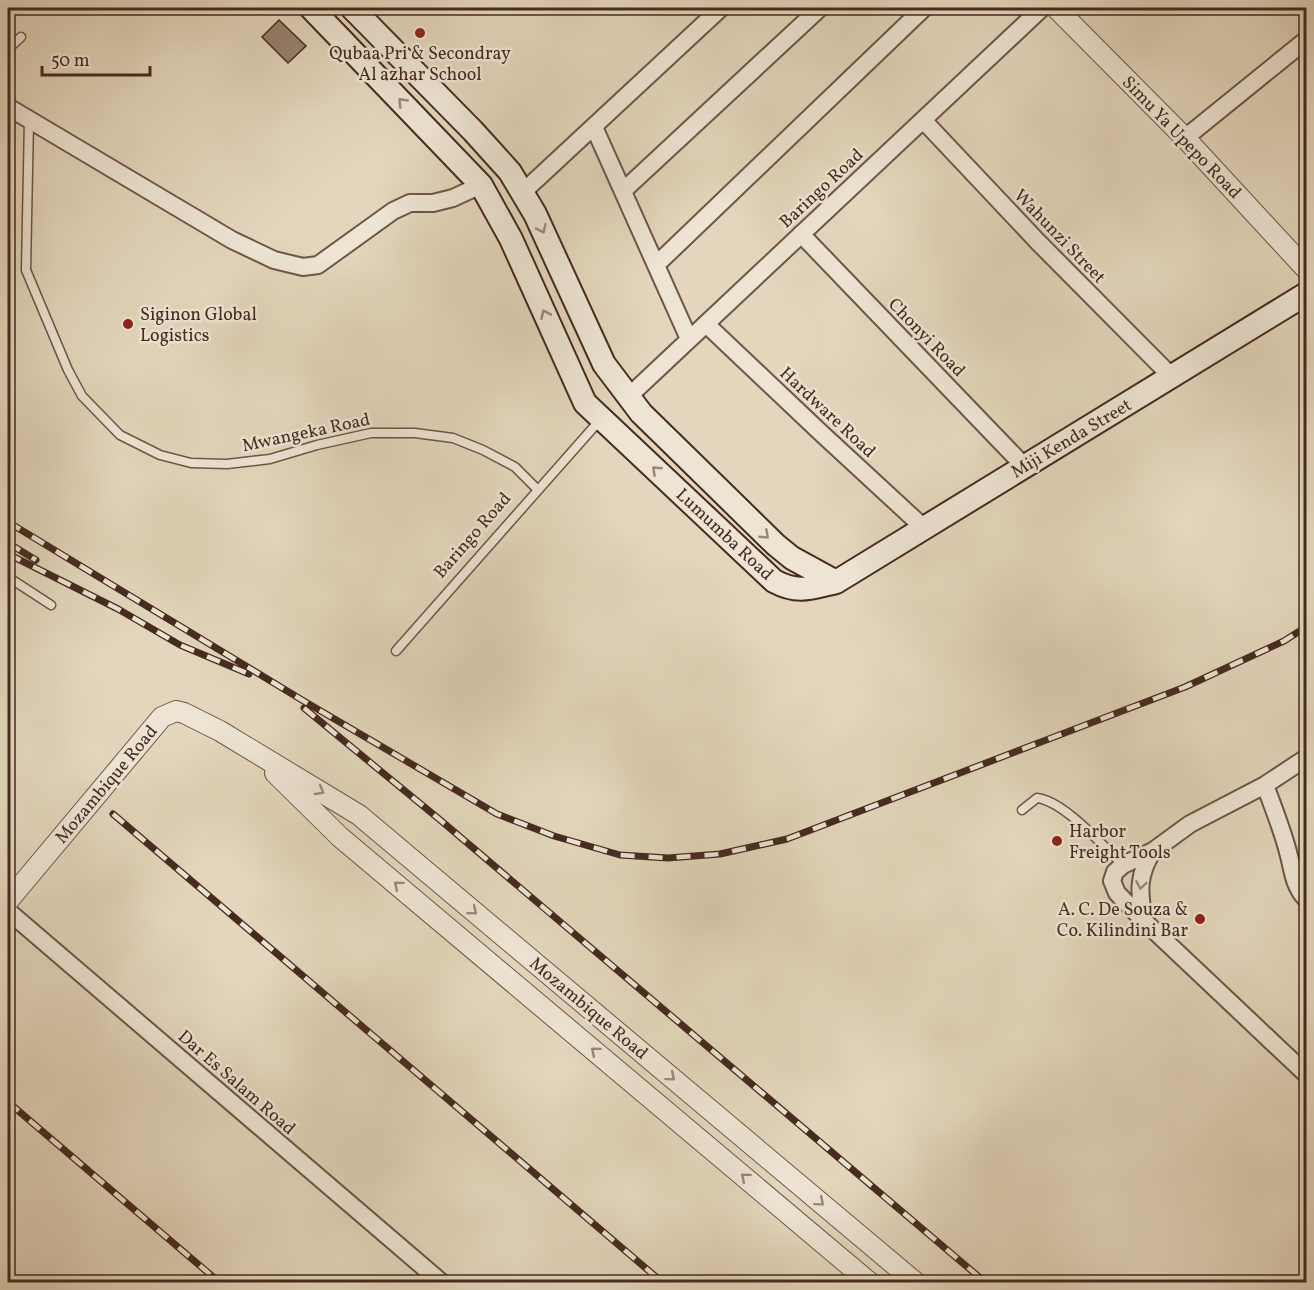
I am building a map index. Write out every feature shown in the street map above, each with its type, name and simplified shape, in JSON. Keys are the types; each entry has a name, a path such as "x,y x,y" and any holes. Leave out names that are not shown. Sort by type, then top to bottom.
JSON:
{"main road":[{"name":"Lumumba Road","path":"311,8 481,185 511,239 585,403 774,580 789,588 813,588 836,582"},
{"name":"Lumumba Road","path":"352,8 473,131 510,172 535,214 604,364 627,398 734,506 792,558 836,582"},
{"name":"Miji Kenda Street","path":"836,582 1306,294"}],"street":[{"path":"523,192 721,8"},
{"path":"622,191 820,8"},
{"path":"656,265 924,8"},
{"name":"Baringo Road","path":"627,398 1042,8"},
{"name":"Simu Ya Upepo Road","path":"1056,8 1185,138 1306,269"},
{"path":"1185,138 1306,40"},
{"path":"16,116 232,240 274,260 303,267 318,265 393,211 410,203 433,203 453,198 481,185"},
{"name":"Wahunzi Street","path":"923,120 1038,242 1172,377"},
{"path":"594,127 689,339"},
{"name":"Chonyi Road","path":"801,234 1025,467"},
{"name":"Hardware Road","path":"706,324 924,528"},
{"path":"715,525 734,506"},
{"name":"Mozambique Road","path":"8,902 162,717 176,711 184,713 252,750 359,815 915,1282"},
{"name":"Mozambique Road","path":"252,750 340,837 869,1282"},
{"path":"1306,758 1266,785 1190,824 1153,851 1123,865 1115,872 1113,884 1117,893 1144,921 1306,1074"},
{"path":"1266,785 1289,853 1294,879 1299,891 1306,899"},
{"path":"1144,921 1139,893 1143,871 1153,851"},
{"name":"Dar Es Salam Road","path":"8,911 441,1282"}],"lane":[{"path":"8,49 21,37"},
{"name":"Mwangeka Road","path":"16,116 26,270 68,370 82,396 120,435 160,455 190,463 227,464 270,459 317,445 371,433 415,433 453,438 483,450 515,467 538,490"},
{"name":"Baringo Road","path":"396,651 602,418"},
{"path":"8,577 51,605"},
{"path":"1022,810 1037,798 1047,799 1086,828 1123,865"}],"building":[{"path":"279,20 306,46 288,63 262,37"}],"railway":[{"path":"8,522 302,700 497,814 554,836 620,855 668,858 720,854 787,839 1185,687 1284,641 1306,627"},
{"path":"8,543 36,560"},
{"path":"8,554 118,609 180,645 249,674"},
{"path":"304,708 439,819 985,1282"},
{"path":"113,814 662,1282"},
{"path":"8,1102 219,1282"}],"place":[{"name":"Qubaa Pri & Secondray Al azhar School","path":"420,33"},
{"name":"Siginon Global Logistics","path":"128,324"},
{"name":"Harbor Freight Tools","path":"1057,841"},
{"name":"A. C. De Souza & Co. Kilindini Bar","path":"1200,919"}]}
